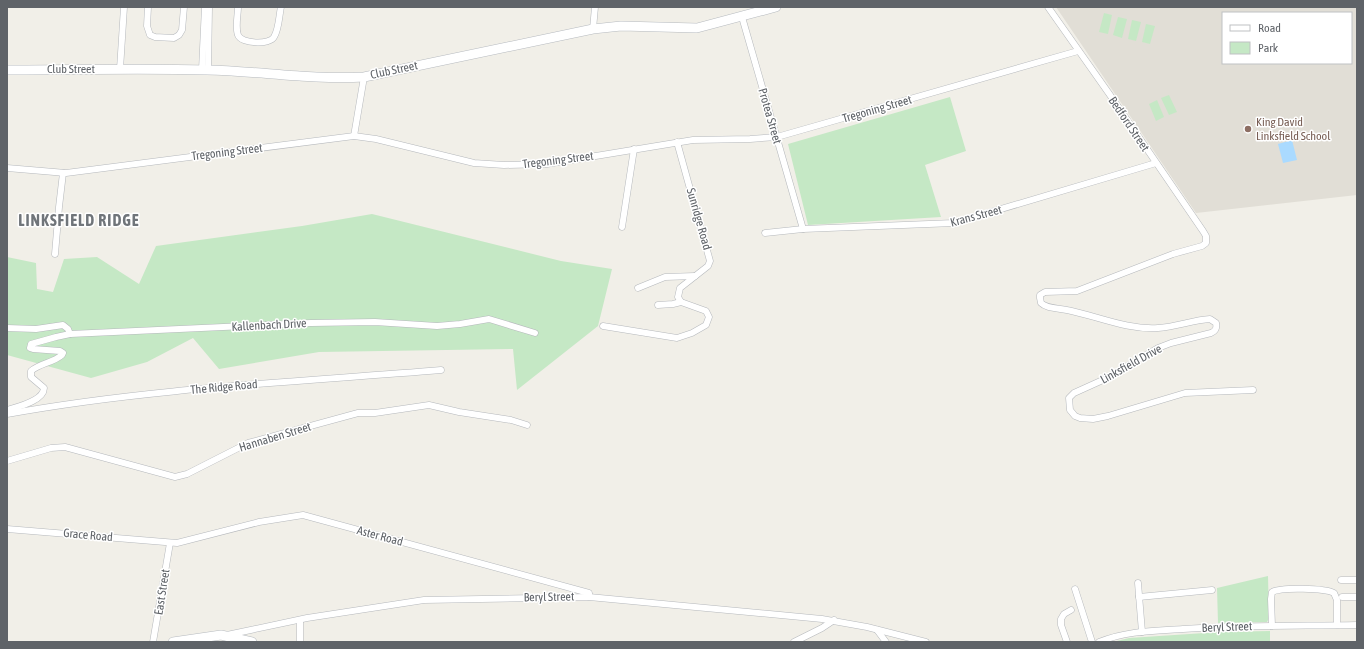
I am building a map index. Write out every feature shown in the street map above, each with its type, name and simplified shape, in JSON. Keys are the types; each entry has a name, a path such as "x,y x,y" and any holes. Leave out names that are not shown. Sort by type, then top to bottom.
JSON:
{"main road":[{"name":"Club Street","path":"7,70 205,70 334,78 364,77 593,29 621,26 698,28 776,7"},
{"name":"Beryl Street","path":"173,642 212,636 225,636"},
{"path":"225,636 252,642"}],"street":[{"path":"120,69 124,7"},
{"path":"148,7 147,26 150,35 155,37 174,38 179,35 182,30 184,7"},
{"path":"205,7 205,70"},
{"path":"205,70 209,7"},
{"path":"238,7 237,29 238,35 242,40 268,42 273,39 276,33 281,7"},
{"path":"593,29 595,7"},
{"name":"Bedford Street","path":"1048,7 1205,234 1206,243"},
{"name":"Protea Street","path":"742,17 803,229"},
{"name":"Tregoning Street","path":"7,168 63,173 354,136 376,139 480,164 546,164 693,140 777,138 1078,51"},
{"path":"354,136 364,77"},
{"name":"Sunridge Road","path":"677,142 710,257 708,266 680,288 678,297 681,302"},
{"path":"622,227 634,149"},
{"name":"Krans Street","path":"765,233 803,229 943,224 959,222 1156,163"},
{"path":"56,254 63,173"},
{"name":"Linksfield Drive","path":"1206,243 1202,246 1173,254 1077,291 1049,291 1040,295 1041,303 1045,306 1136,327 1162,328 1208,319 1214,321 1216,324 1215,330 1211,333 1158,348 1105,379 1074,394 1069,398 1070,410 1075,416 1080,418 1093,419 1185,393 1253,390"},
{"path":"638,288 665,277 695,276"},
{"path":"603,326 674,338 692,333 706,325 709,317 706,311 681,302 667,305 658,304"},
{"name":"Kallenbach Drive","path":"7,328 36,329 63,325 68,329 70,334 311,323 375,322 437,326 490,319 535,332"},
{"path":"7,410 40,397 44,391 44,388 31,377 31,371 58,359 63,353 60,351 33,349 30,348 31,344 70,334"},
{"name":"The Ridge Road","path":"7,414 145,394 441,370"},
{"name":"Hannaben Street","path":"7,461 51,448 65,447 174,477 187,474 248,443 358,413 376,413 429,405 459,412 511,420 527,425"},
{"name":"Aster Road","path":"170,543 195,539 230,528 303,515 589,595"},
{"name":"Grace Road","path":"7,528 170,543"},
{"name":"East Street","path":"154,642 170,543"},
{"path":"1341,580 1357,580"},
{"path":"1138,583 1142,632"},
{"path":"1075,589 1092,642"},
{"path":"1272,626 1271,593 1278,590 1304,589 1328,590 1334,593 1337,600 1337,625"},
{"path":"1139,597 1212,590"},
{"name":"Beryl Street","path":"225,636 359,609 424,600 589,595 834,620 926,642"},
{"path":"1342,597 1357,598"},
{"path":"1067,642 1061,625 1061,619 1064,614 1071,610"},
{"path":"300,620 300,642"},
{"path":"794,642 822,628 834,620"},
{"name":"Beryl Street","path":"1098,642 1118,635 1142,632 1222,627 1357,625"},
{"path":"877,630 886,642"}],"shaded area":[{"name":"King David Linksfield School","path":"1056,7 1357,7 1357,195 1196,213"}],"green space":[{"path":"1104,13 1112,15 1108,34 1099,32"},
{"path":"1118,17 1127,19 1122,38 1113,35"},
{"path":"1132,20 1141,22 1136,41 1128,39"},
{"path":"1146,24 1155,26 1150,44 1142,42"},
{"path":"1169,95 1177,112 1169,115 1161,98"},
{"path":"950,97 966,151 925,165 941,217 808,225 788,144"},
{"path":"1157,100 1164,117 1156,121 1149,104"},
{"path":"372,214 561,261 612,269 598,326 517,390 513,349 319,352 219,369 193,338 147,362 91,378 7,355 7,257 36,263 37,289 53,292 64,259 97,257 139,284 156,246 302,226"},
{"path":"1268,576 1269,618 1267,622 1218,623 1217,588"},
{"path":"1270,631 1270,642 1113,642 1129,638 1220,632"}],"water":[{"path":"1292,140 1297,160 1283,163 1278,144"}],"place":[{"name":"King David Linksfield School","path":"1248,129"}],"district":[{"name":"LINKSFIELD RIDGE","path":"79,220"}]}
